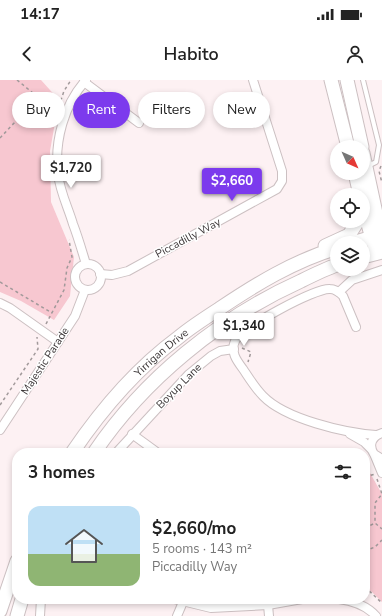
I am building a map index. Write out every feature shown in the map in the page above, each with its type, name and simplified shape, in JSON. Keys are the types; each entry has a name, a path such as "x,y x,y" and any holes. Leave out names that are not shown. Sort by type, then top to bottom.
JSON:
{"main road":[{"path":"331,80 346,140"},
{"path":"347,80 360,140"},
{"path":"370,195 382,205"},
{"path":"370,203 379,237 379,253"},
{"path":"370,220 379,237"},
{"path":"271,276 286,263 349,235 354,228"},
{"name":"Yirrigan Drive","path":"76,448 99,416 145,366 178,337 271,276 308,258 330,250"},
{"name":"Yirrigan Drive","path":"98,448 114,426 157,378 186,353 250,307 275,293 330,268"},
{"path":"0,611 12,576"},
{"path":"17,616 21,604"}],"street":[{"name":"Piccadilly Way","path":"100,274 112,275 128,270 276,190 282,182 282,171 253,80"},
{"path":"86,264 63,197 58,174 58,151 62,127 67,110 85,81 138,122"},
{"path":"86,264 93,266 100,274 100,280 97,286 92,289 85,290 77,285 75,278 78,269 86,264"},
{"path":"339,292 352,280 382,270"},
{"path":"356,327 346,302 339,292 328,289 308,295 240,334 235,342 235,356 253,384 274,406 293,416 346,431 379,434"},
{"name":"Majestic Parade","path":"0,430 80,306 85,290"},
{"path":"0,303 10,308 58,342"},
{"name":"Boyup Lane","path":"120,448 189,374 211,356 220,351 234,349"},
{"path":"346,431 364,442 370,448"},
{"path":"132,434 151,448"},
{"path":"379,434 372,441 382,473"},
{"path":"40,616 41,604"},
{"path":"177,616 182,604"},
{"path":"192,604 211,608 268,604 269,616"},
{"path":"360,604 368,607 376,616"}],"lane":[{"path":"363,80 379,145 376,162 370,165"}],"path":[{"path":"17,80 32,92"},
{"path":"64,92 71,80"},
{"path":"0,138 12,125"},
{"path":"369,188 382,163"},
{"path":"0,405 38,348 37,338 64,290 67,268 72,257 69,239"},
{"path":"0,282 52,313"},
{"path":"370,476 376,474 382,494 375,503 375,523 382,529"},
{"path":"370,526 375,523"},
{"path":"370,549 375,547 382,540"},
{"path":"370,592 382,603"}],"shaded area":[{"path":"0,80 41,80 52,92 12,92 12,128 54,128 50,151 51,202 74,257 70,296 54,320 21,301 0,292"},
{"path":"370,473 382,494 382,602 370,591"}]}
